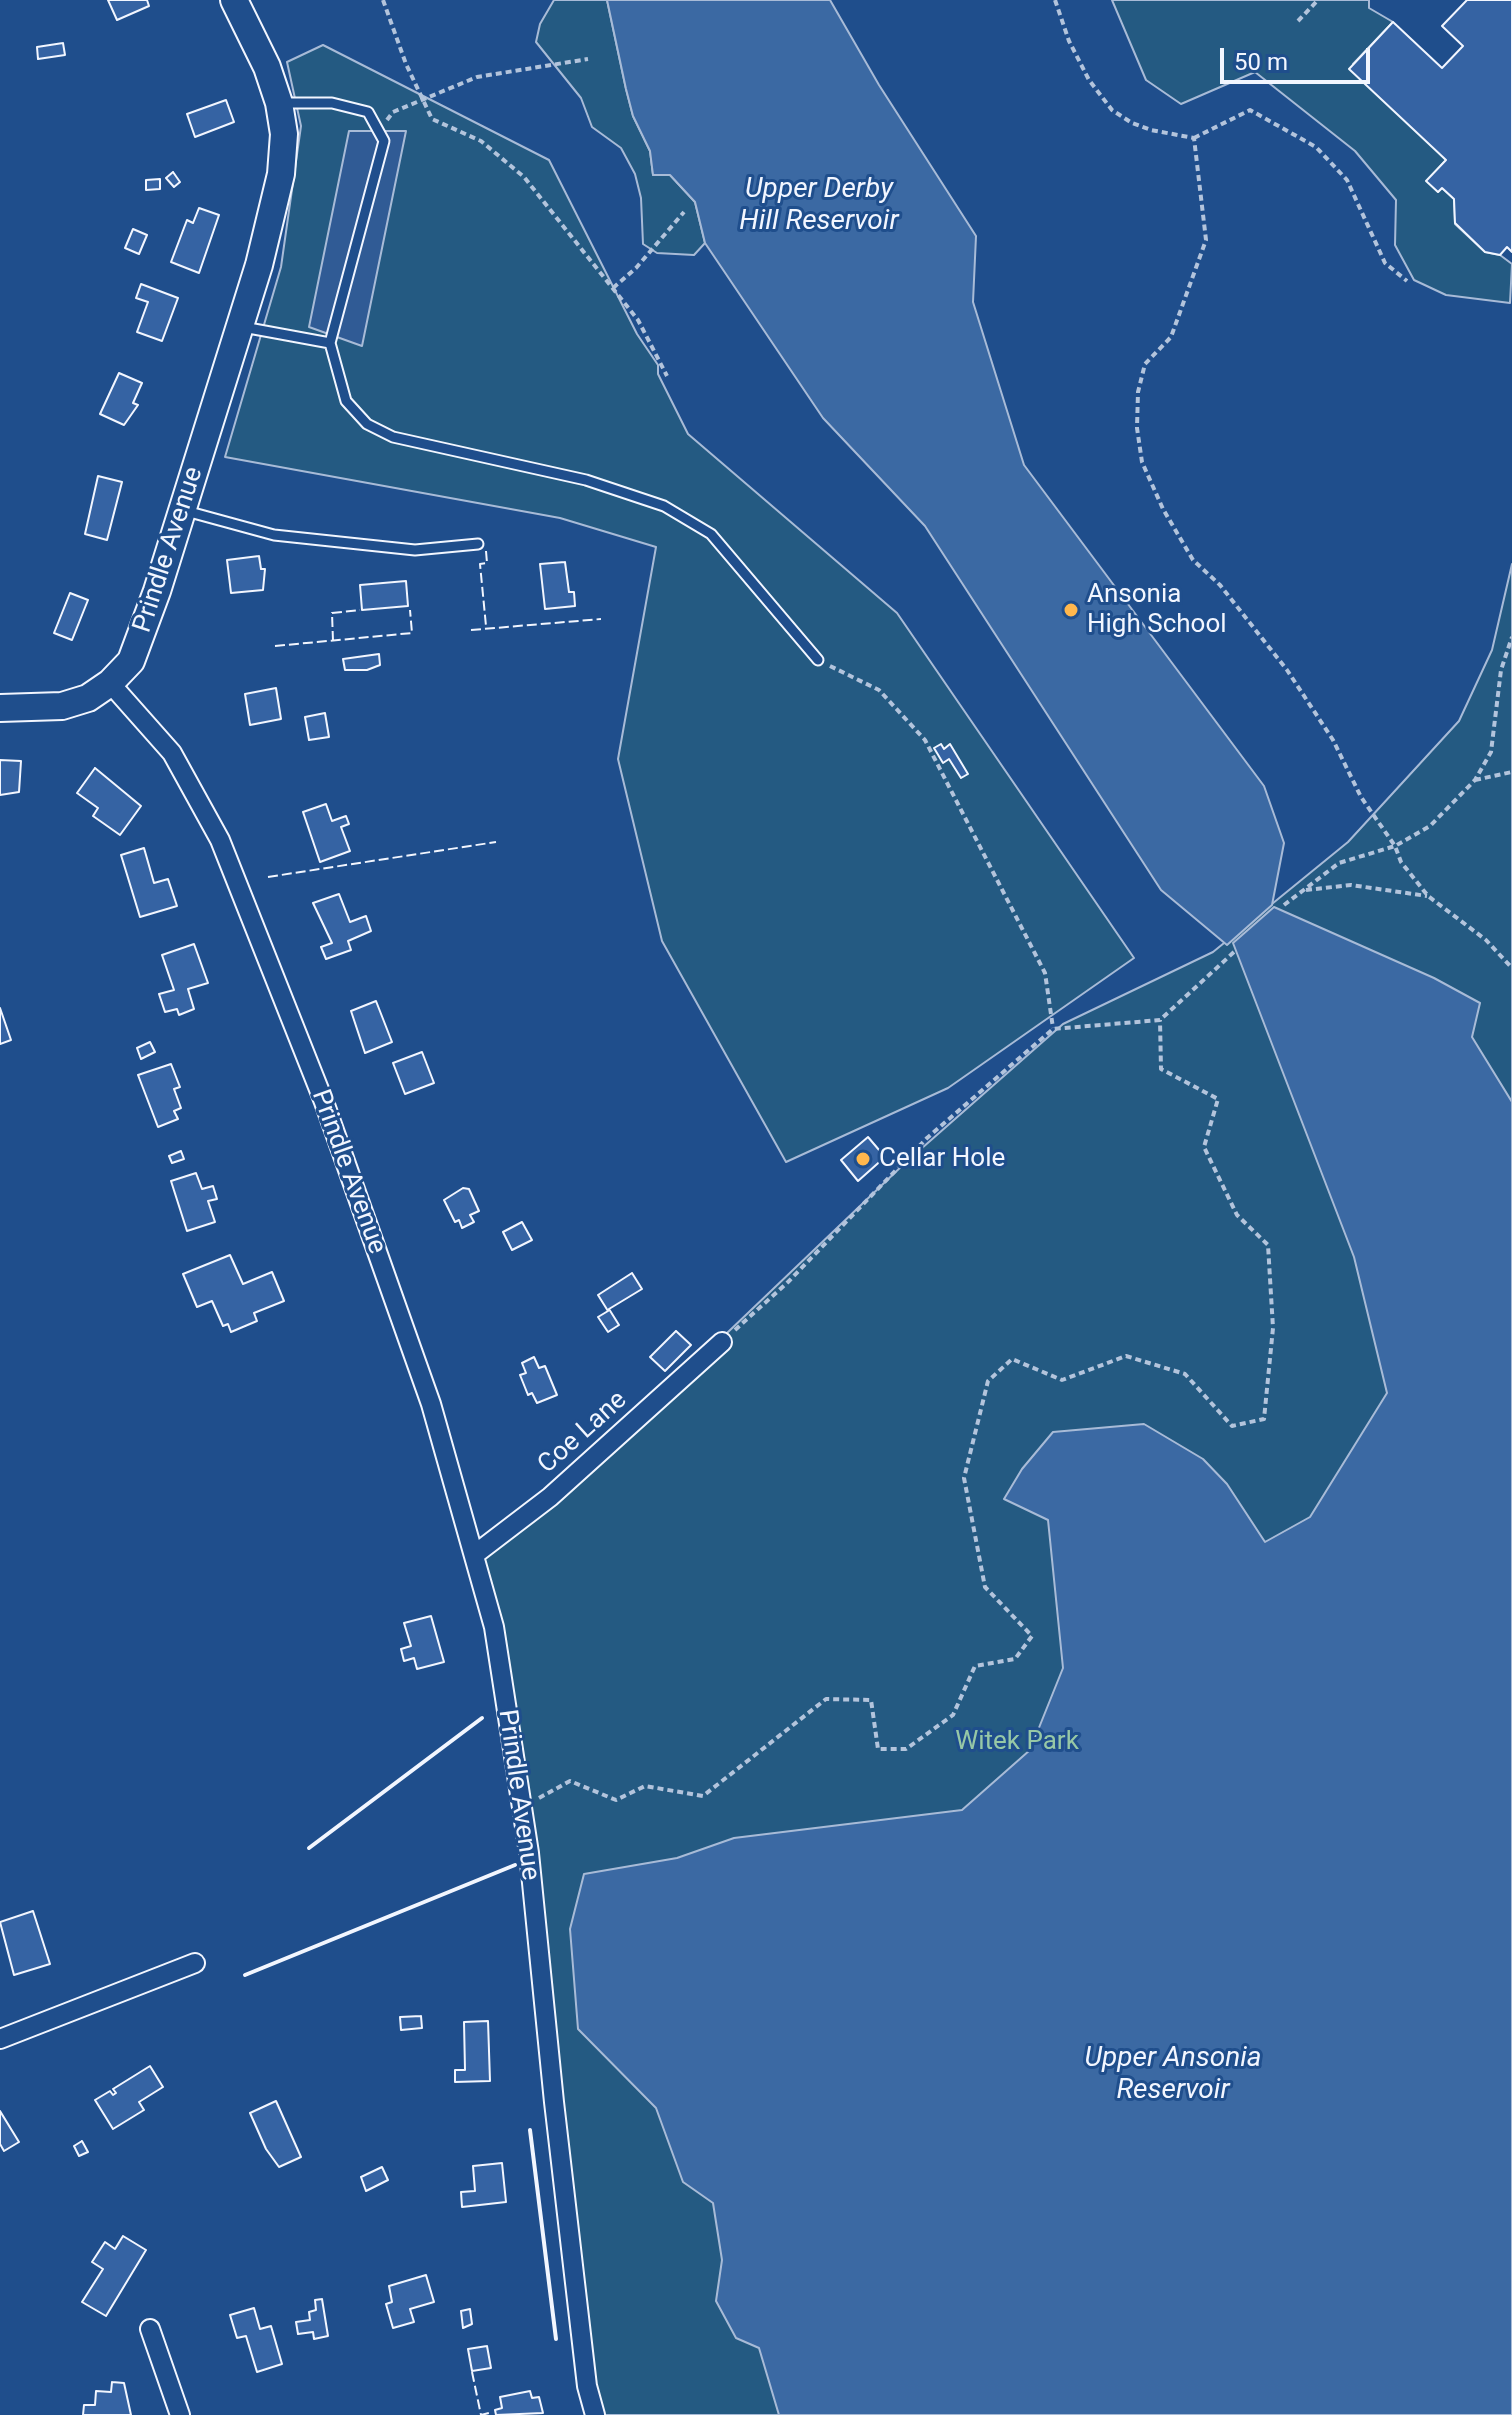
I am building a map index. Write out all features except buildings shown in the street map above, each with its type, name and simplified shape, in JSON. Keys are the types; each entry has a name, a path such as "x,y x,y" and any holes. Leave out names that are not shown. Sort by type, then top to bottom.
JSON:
{"main road":[{"name":"Prindle Avenue","path":"110,683 131,661 140,641 276,206 284,134 279,103 267,67 234,0"},
{"path":"0,708 62,706 88,698 110,683"}],"street":[{"name":"Prindle Avenue","path":"110,683 172,753 220,840 324,1102 431,1404 474,1555 494,1627 521,1807 587,2386 595,2415"},
{"name":"Coe Lane","path":"474,1555 550,1497 722,1342"},
{"path":"0,2039 195,1963"},
{"path":"150,2329 180,2415"}],"lane":[{"path":"279,103 332,103 368,112 384,141 330,343 346,401 367,424 393,437 586,480 664,506 711,534 818,660"},
{"path":"239,326 330,343"},
{"path":"182,510 274,535 415,550 478,544"}],"path":[{"path":"383,0 432,119 481,141 524,177 638,320 667,376"},
{"path":"1055,0 1069,41 1089,80 1112,110 1132,123 1151,130 1194,138 1250,110 1316,147 1347,180 1385,263 1407,281"},
{"path":"1298,21 1318,0"},
{"path":"393,112 477,77 588,59"},
{"path":"1194,138 1206,240 1171,337 1145,364 1138,392 1137,428 1142,462 1193,560 1220,585 1287,670 1333,740 1361,797 1395,846 1401,862 1428,896 1486,940 1512,969"},
{"path":"613,288 636,268 684,212"},
{"path":"1428,896 1351,885 1308,889 1284,905 1339,863 1395,846 1430,826 1475,780 1491,752 1501,670 1512,637"},
{"path":"818,660 879,690 925,740 1045,973 1053,1029"},
{"path":"1475,780 1512,772"},
{"path":"722,1342 788,1282 927,1138 1053,1029 1160,1020 1234,952"},
{"path":"521,1807 570,1781 616,1800 645,1786 703,1796 826,1699 871,1700 878,1749 906,1749 953,1715 975,1666 1015,1659 1032,1636 985,1587 964,1478 988,1381 1012,1359 1062,1380 1126,1356 1185,1374 1232,1426 1264,1419 1273,1328 1268,1245 1237,1215 1204,1147 1218,1099 1161,1069 1160,1020"}],"green space":[{"path":"554,0 607,0 633,116 650,151 653,175 670,175 695,202 705,243 694,255 657,253 643,244 641,198 635,174 621,148 592,127 581,98 536,42 540,24"},
{"path":"1112,0 1369,0 1369,8 1393,22 1353,64 1446,160 1427,181 1438,192 1442,188 1454,199 1455,224 1485,252 1500,255 1512,264 1510,303 1446,295 1414,280 1395,245 1396,200 1355,151 1255,72 1181,104 1146,80"},
{"path":"323,45 549,160 637,334 658,365 658,374 688,434 897,613 1134,958 948,1088 786,1162 662,941 618,759 656,547 560,518 225,457 281,267 301,126 287,62"},
{"name":"Witek Park","path":"1512,564 1512,2415 599,2415 481,1557 549,1503 905,1163 1063,1024 1213,952 1348,842 1459,721 1492,650"}],"shaded area":[{"path":"349,131 406,131 362,346 309,327"}],"water":[{"name":"Upper Derby Hill Reservoir","path":"607,0 830,0 879,85 976,236 973,302 1024,465 1264,786 1284,843 1272,905 1227,945 1161,890 925,526 823,418 705,243 695,202 670,175 653,175 650,151 633,116"},
{"name":"Upper Ansonia Reservoir","path":"1274,907 1434,978 1480,1003 1472,1037 1512,1102 1512,2415 779,2415 759,2348 736,2338 716,2301 722,2260 713,2203 683,2182 656,2108 578,2029 570,1929 584,1874 677,1858 734,1838 962,1810 1030,1750 1063,1668 1048,1520 1004,1499 1022,1469 1053,1432 1144,1424 1203,1459 1227,1484 1265,1542 1310,1517 1387,1393 1354,1257 1233,943"}],"fence":[{"path":"486,551 487,563 480,564 486,626"},
{"path":"333,641 332,613 360,610"},
{"path":"275,646 412,633 410,610"},
{"path":"471,630 601,619"},
{"path":"268,877 496,842"},
{"path":"472,2372 481,2415 489,2413"}],"wall":[{"path":"309,1848 482,1718"},
{"path":"245,1975 515,1865"},
{"path":"530,2130 556,2339"}],"place":[{"name":"Ansonia High School","path":"1071,610"},
{"name":"Cellar Hole","path":"863,1159"}]}
